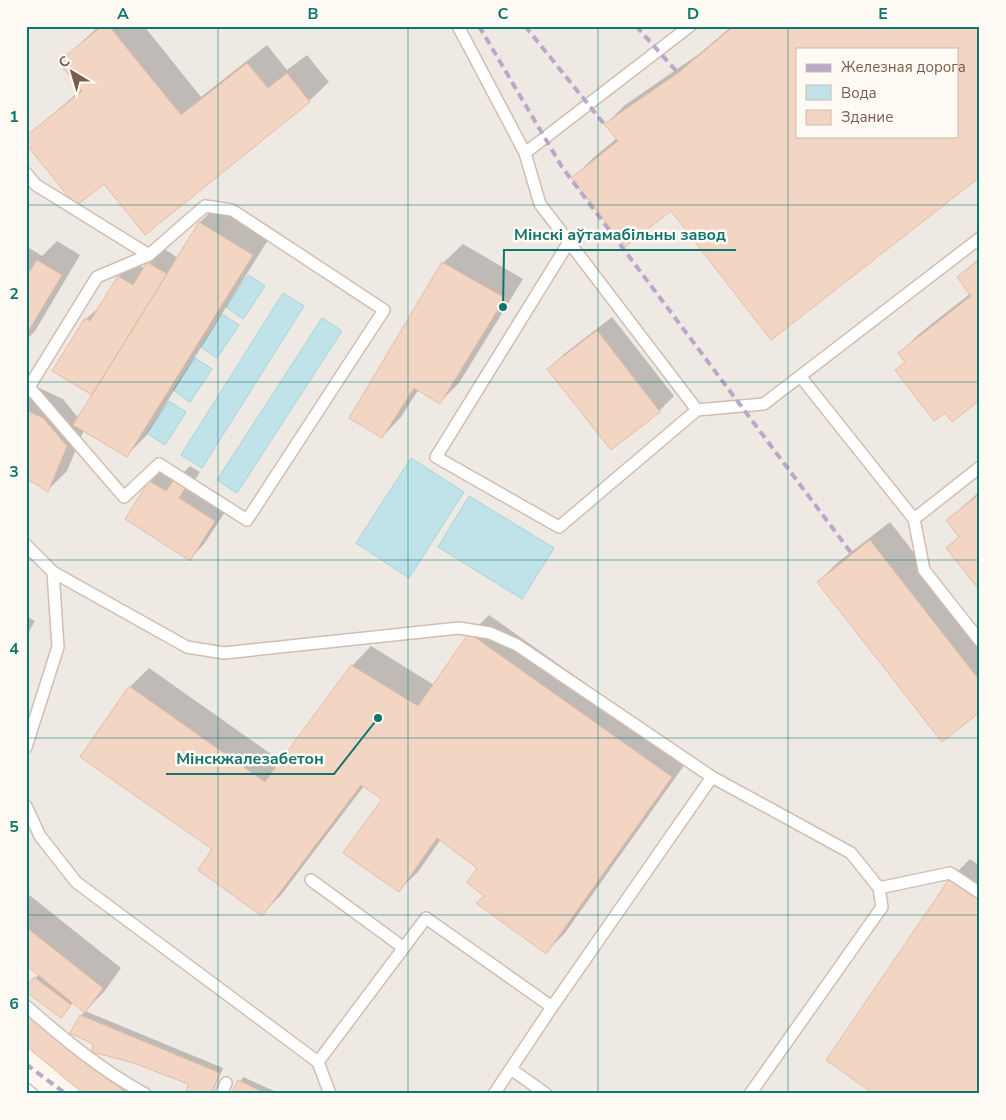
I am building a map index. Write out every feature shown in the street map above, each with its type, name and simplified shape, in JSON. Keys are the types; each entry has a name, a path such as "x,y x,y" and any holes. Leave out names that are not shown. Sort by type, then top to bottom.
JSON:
{"lane":[{"path":"458,26 525,153 540,204 697,410"},
{"path":"525,153 690,26"},
{"path":"26,173 36,185 149,255"},
{"path":"205,206 232,210 384,310 247,520 159,464 124,497 28,386 97,277 149,255 205,206"},
{"path":"569,242 436,457 559,527 697,410 764,404 980,238"},
{"path":"800,376 914,519 924,570 980,641"},
{"path":"914,519 980,467"},
{"path":"26,545 53,572 187,647 224,653 459,628 490,633 517,645 712,777 850,853 879,888 882,907 750,1094"},
{"path":"26,747 58,647 53,572"},
{"path":"494,1094 552,1007 712,777"},
{"path":"26,806 40,836 76,882 318,1062 330,1094"},
{"path":"879,888 950,873 980,893"},
{"path":"311,880 404,948"},
{"path":"318,1062 426,918 552,1007"},
{"path":"26,1006 63,1038 116,1078 146,1094"},
{"path":"511,1069 546,1094"},
{"path":"26,1089 32,1094"}],"shaded area":[{"path":"26,26 980,26 980,1094 86,1094 26,1046"}],"water":[{"path":"248,275 265,286 243,319 226,307"},
{"path":"283,293 304,306 202,468 181,455"},
{"path":"222,314 239,325 217,358 201,347"},
{"path":"322,318 342,331 237,493 217,480"},
{"path":"195,358 212,369 190,402 173,390"},
{"path":"169,401 186,412 165,445 147,433"},
{"path":"411,458 464,492 409,578 356,543"},
{"path":"469,496 554,548 522,599 438,547"}],"building":[{"path":"102,26 109,26 181,115 247,63 268,88 287,73 310,102 145,235 104,184 76,206 26,144 26,136 82,91 58,62"},
{"path":"734,26 980,26 980,177 771,340 671,211 625,247 571,178 618,141 604,124 678,73"},
{"path":"199,222 253,255 127,457 73,425"},
{"path":"980,259 980,400 952,422 945,413 934,421 895,370 905,362 898,353 971,296 957,277"},
{"path":"37,260 62,275 26,335 26,277"},
{"path":"147,262 167,274 92,395 52,371 85,318 90,321 118,276 133,285"},
{"path":"442,262 505,298 440,404 414,388 382,438 349,418"},
{"path":"597,330 660,412 611,450 547,369"},
{"path":"26,410 43,418 67,446 48,492 26,478"},
{"path":"174,480 186,487 179,498 215,521 190,561 125,519 149,481 166,491"},
{"path":"980,494 980,591 946,548 959,537 946,520"},
{"path":"870,540 980,681 980,712 942,742 817,582"},
{"path":"469,633 672,777 546,954 476,903 484,896 467,883 477,868 437,838 399,892 343,853 382,799 361,785 262,916 198,870 212,849 80,757 129,686 265,782 351,665 418,706"},
{"path":"950,878 980,898 980,1094 874,1094 826,1060"},
{"path":"26,927 103,988 85,1013 26,965"},
{"path":"34,977 71,1005 61,1018 26,992 26,987"},
{"path":"26,1011 71,1052 128,1094 86,1094 79,1090 26,1046"},
{"path":"80,1015 220,1073 211,1094 186,1094 188,1084 134,1063 92,1052 93,1044 70,1033"},
{"path":"238,1080 267,1094 231,1094"}],"railway":[{"path":"479,26 562,167 852,554"},
{"path":"525,26 604,124"},
{"path":"636,26 678,73"},
{"path":"26,1064 66,1094"}],"place":[{"name":"Мінскі аўтамабільны завод","path":"503,307"},
{"name":"Мінскжалезабетон","path":"378,718"}]}
